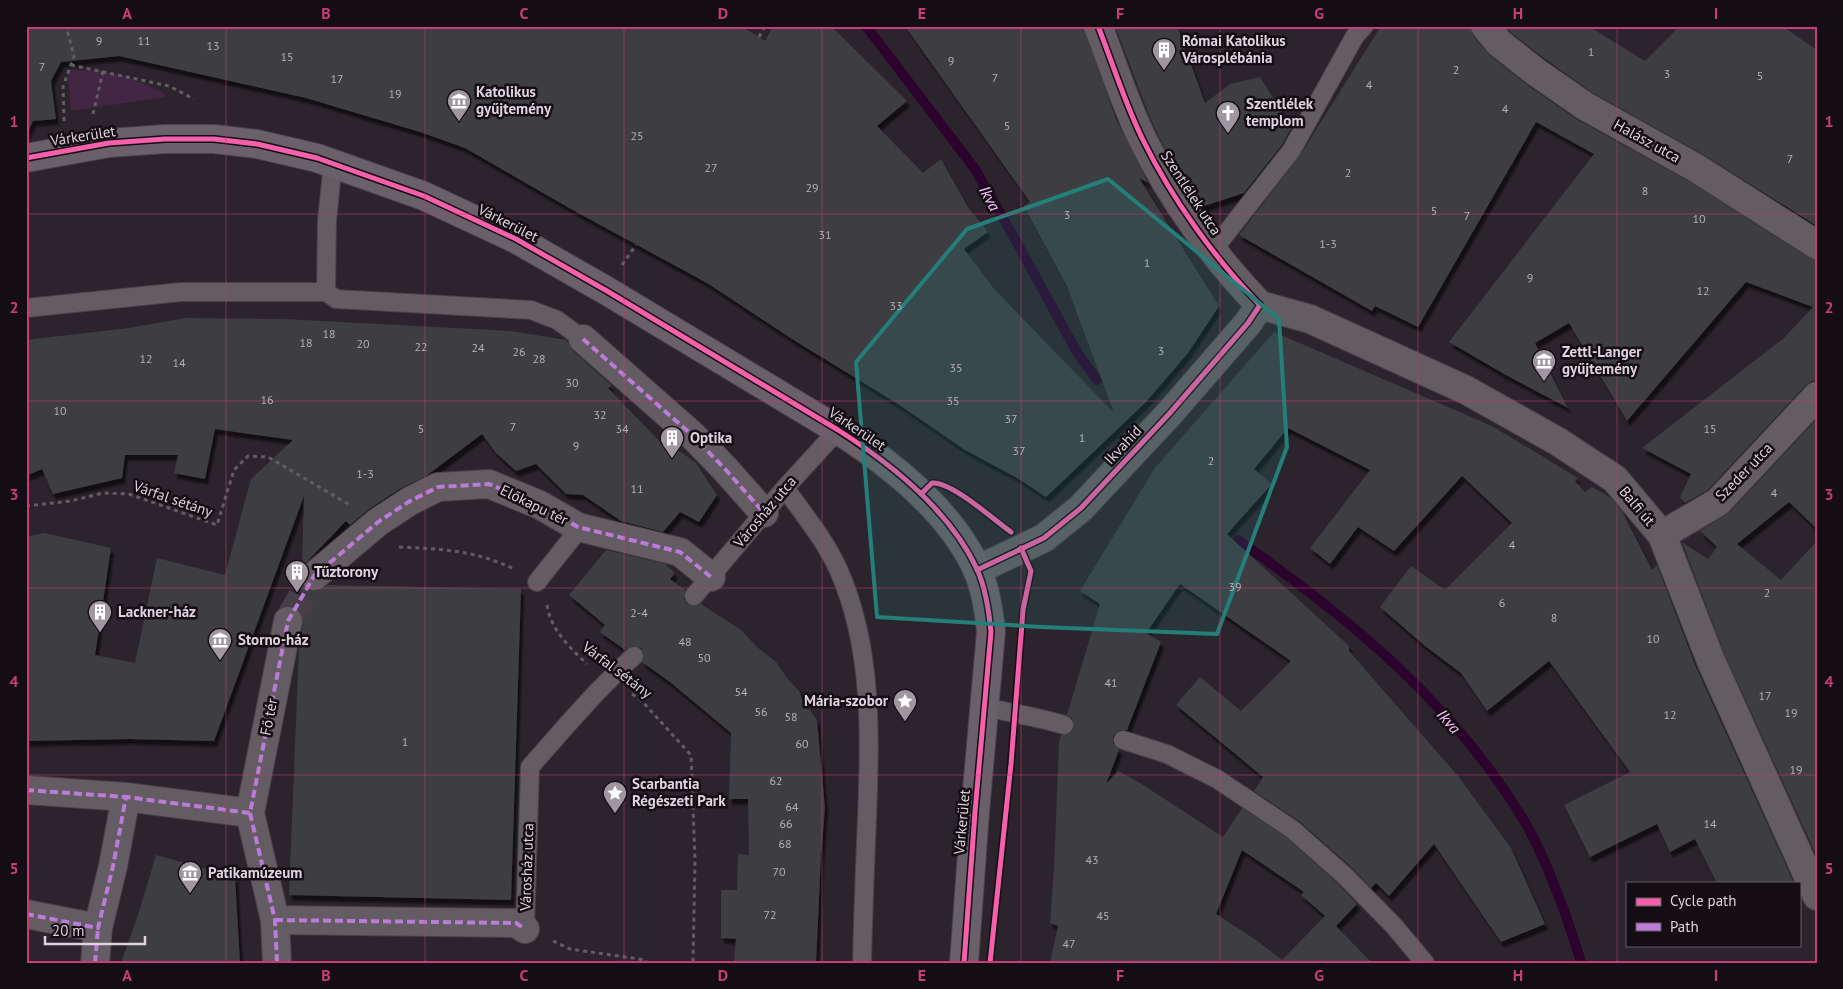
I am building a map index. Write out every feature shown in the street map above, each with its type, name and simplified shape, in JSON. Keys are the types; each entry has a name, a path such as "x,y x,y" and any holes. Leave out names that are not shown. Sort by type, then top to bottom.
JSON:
{"street":[{"name":"Szentlélek utca","path":"1098,26 1130,109 1162,176 1238,283 1260,305"},
{"name":"Halász utca","path":"1485,26 1499,43 1536,72 1585,106 1696,168 1817,245"},
{"name":"Várkerület","path":"26,158 109,143 166,139 214,139 276,148 333,163 424,196 516,239 607,291 870,450 921,494 958,536 977,570 988,603 991,632 964,963"},
{"name":"Ikvahíd","path":"977,570 1044,538 1081,508 1169,414 1248,323 1260,305"},
{"name":"Balfi út","path":"1260,305 1310,319 1466,390 1557,441 1615,479 1662,535 1711,660 1817,896"},
{"path":"582,339 692,435 764,513"},
{"name":"Szeder utca","path":"1662,535 1718,502 1817,396"},
{"name":"Előkapu tér","path":"314,576 378,522 410,501 438,487 489,484 540,505 578,527 680,552 702,586"},
{"name":"Fő tér","path":"277,963 275,920 250,813 288,621"},
{"path":"26,790 126,797 250,813"},
{"path":"95,963 98,928 113,866 126,797"},
{"path":"26,914 98,928"},
{"name":"Városház utca","path":"275,920 516,923 525,929"}],"lane":[{"path":"1213,250 1291,151 1354,36 1364,26"},
{"path":"326,292 327,220 333,163"},
{"path":"26,308 180,292 326,292 336,299 531,310 557,320 582,339"},
{"name":"Városház utca","path":"702,586 785,488 838,430"},
{"path":"785,488 818,534 839,570 852,605 864,660 869,716 869,764 862,963"},
{"path":"537,582 576,533 578,527"},
{"name":"Városház utca","path":"525,929 530,767 596,693 634,656"},
{"path":"985,707 1039,717 1064,725"},
{"path":"1123,740 1167,754 1217,779 1292,829 1344,875 1394,926 1425,963"}],"path":[{"path":"58,152 65,115 64,87 74,56 66,26"},
{"path":"759,37 765,26"},
{"path":"71,65 169,86 194,99"},
{"path":"91,119 103,71"},
{"path":"390,546 475,554 498,561 537,582"},
{"path":"570,949 646,960 646,963"}],"highlighted area":[{"path":"1108,179 1279,319 1287,447 1217,634 1041,627 877,617 856,362 967,229"}],"shaded area":[{"path":"69,70 103,71 127,77 164,93 166,97 71,111"}],"building":[{"path":"26,26 741,26 765,41 773,26 831,26 907,101 877,126 923,173 941,159 968,207 988,232 964,249 995,290 1114,413 1067,286 1024,206 1030,202 905,26 1083,26 1116,119 1148,183 1139,178 1219,306 1188,353 1145,403 1046,497 1019,479 965,450 898,404 792,339 707,283 578,213 465,148 420,132 306,98 119,56 61,62 51,81 56,119 33,121 26,136"},
{"path":"1115,26 1177,26 1205,103 1230,84 1260,77 1292,127 1282,145 1244,193 1201,207 1168,155 1151,120"},
{"path":"1381,26 1470,26 1473,36 1489,55 1527,85 1576,119 1688,181 1809,258 1817,261 1817,381 1812,381 1806,385 1708,490 1685,503 1680,497 1691,474 1642,448 1784,338 1813,307 1746,282 1627,421 1569,323 1535,343 1568,408 1449,342 1594,154 1536,122 1418,327 1375,306 1372,311 1239,235 1299,157"},
{"path":"1505,26 1588,26 1645,61 1680,26 1782,26 1817,50 1817,226 1704,155 1593,93 1545,59"},
{"path":"185,318 284,319 511,331 566,340 573,351 612,386 608,388 667,449 671,445 696,463 717,495 699,522 680,512 663,532 621,521 583,495 566,494 536,464 516,471 496,453 482,434 426,476 401,488 369,509 350,525 346,521 302,567 304,496 214,741 129,739 26,741 26,537 44,533 111,548 95,655 135,663 157,558 225,575 251,479 293,440 215,429 205,479 174,473 178,455 125,455 122,478 53,494 42,469 26,476 26,340 129,328"},
{"path":"1274,332 1492,426 1578,478 1575,481 1585,492 1592,487 1611,498 1622,511 1652,570 1657,565 1696,667 1794,882 1716,882 1695,839 1670,852 1657,824 1590,857 1564,805 1630,772 1549,661 1487,711 1461,673 1425,646 1380,607 1411,566 1445,590 1512,523 1462,476 1394,551 1358,527 1330,564 1310,548 1370,470 1288,428 1254,469 1272,484 1227,534 1349,646 1349,651 1458,776 1511,848 1545,924 1501,942 1434,844 1389,896 1376,883 1371,888 1351,867 1299,821 1254,791 1263,777 1176,705 1200,677 1241,711 1291,661 1180,584 1146,633 1161,642 1127,730 1120,730 1113,736 1113,743 1119,750 1106,784 1118,771 1140,783 1223,837 1242,808 1286,837 1337,883 1357,904 1336,926 1372,963 1050,963 1058,926 1050,923 1059,742 1061,735 1071,733 1074,727 1072,718 1067,715 1100,604 1080,591 1155,468","holes":["1242,850 1304,892 1301,895 1325,916 1282,960 1256,940 1216,914"]},
{"path":"1817,419 1817,529 1789,502 1737,544 1781,580 1817,541 1817,857 1725,655 1682,542 1708,559 1717,547 1700,531 1729,513"},
{"path":"606,550 665,564 675,573 670,579 685,590 684,599 687,604 693,606 701,604 741,630 757,647 776,662 799,691 802,699 817,720 825,808 816,963 734,963 736,939 721,938 721,890 737,890 738,854 749,855 748,799 729,799 731,733 670,682 642,662 644,654 641,648 632,646 625,650 600,632 605,625 569,595"},
{"path":"301,584 308,590 316,591 328,585 521,589 511,900 289,895 299,647 303,624 303,616 300,612"},
{"path":"156,855 235,877 240,963 121,963"}],"waterway":[{"name":"Ikva","path":"866,26 975,169 1078,354 1097,380"},
{"name":"Ikva","path":"1238,540 1319,600 1396,665 1464,737 1495,777 1536,842 1547,866 1581,963"}],"tunnel":[{"path":"288,621 314,576"}],"marked path":[{"path":"583,339 692,435 764,513"},
{"path":"26,914 98,928 113,866 126,797 250,813 288,621 314,576 378,522 410,501 438,487 489,484 540,505 578,527 680,552 711,577"},
{"path":"26,790 126,797"},
{"path":"250,813 275,920 277,963"},
{"path":"275,920 516,923 525,929"},
{"path":"95,963 98,928"}],"cycle path":[{"path":"977,570 1044,538 1081,508 1169,414 1248,323 1260,305 1211,248 1167,184 1137,126 1098,26"},
{"path":"26,158 109,143 165,139 214,139 257,144 317,158 424,196 516,239 607,291 838,430 898,473 935,508 965,548 980,577 989,616 991,632 964,963"},
{"path":"921,494 932,483 950,488 961,494 1011,532"},
{"path":"990,963 1011,764 1023,610 1031,571 1021,548"}],"place":[{"name":"Római Katolikus Városplébánia","path":"1164,71"},
{"name":"Katolikus gyűjtemény","path":"459,122"},
{"name":"Szentlélek templom","path":"1228,134"},
{"name":"Zettl-Langer gyűjtemény","path":"1544,382"},
{"name":"Optika","path":"672,459"},
{"name":"Tűztorony","path":"297,593"},
{"name":"Lackner-ház","path":"100,633"},
{"name":"Storno-ház","path":"220,661"},
{"name":"Mária-szobor","path":"905,722"},
{"name":"Scarbantia Régészeti Park","path":"615,814"},
{"name":"Patikamúzeum","path":"190,894"}]}
